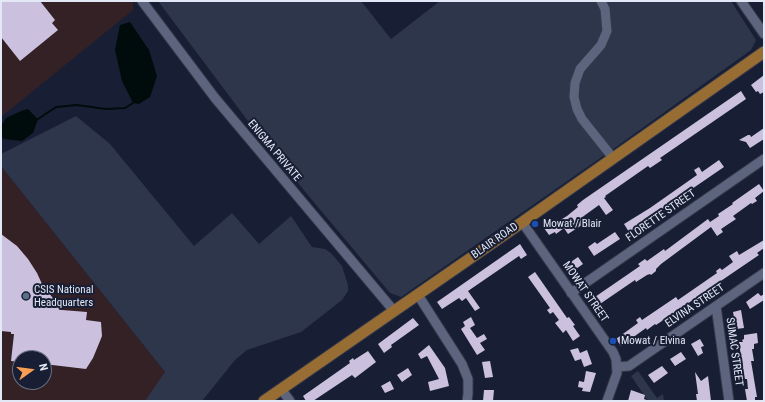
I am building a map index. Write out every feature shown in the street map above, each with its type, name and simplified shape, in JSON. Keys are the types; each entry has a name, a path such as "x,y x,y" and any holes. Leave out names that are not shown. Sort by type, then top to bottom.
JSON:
{"main road":[{"name":"BLAIR ROAD","path":"264,401 418,295 764,52"}],"street":[{"name":"ENIGMA PRIVATE","path":"142,1 215,98 394,311"},
{"path":"601,1 605,8 607,31 601,45 580,69 574,83 574,97 577,110 582,119 613,158"},
{"path":"740,1 764,34"},
{"name":"FLORETTE STREET","path":"572,293 764,159"},
{"name":"MOWAT STREET","path":"522,222 613,352 617,367"},
{"name":"ELVINA STREET","path":"617,367 629,366 764,273"},
{"path":"418,295 462,364 468,379 467,401"},
{"name":"SUMAC STREET","path":"716,306 729,401"},
{"path":"607,401 616,377 617,367"},
{"path":"281,389 290,401"}],"shaded area":[{"path":"1,1 133,1 133,10 1,117"},
{"path":"158,1 361,1 391,39 440,1 731,1 756,40 751,50 616,147 401,297 390,293 266,145"},
{"path":"130,22 149,50 157,76 150,97 139,104 133,103 122,81 115,50 120,25"},
{"path":"28,109 38,119 33,133 22,141 3,139 1,135 1,126 6,118"},
{"path":"76,116 110,144 194,246 232,213 259,244 291,216 312,247 325,249 331,253 342,266 348,285 348,291 342,300 301,332 247,350 235,360 202,401 145,401 165,372 1,166 1,154"},
{"path":"1,166 188,401 1,401"},
{"path":"638,371 657,398 663,394 664,401 648,401 631,376"}],"building":[{"path":"1,1 40,1 55,20 52,23 58,30 20,61 1,37"},
{"path":"764,75 764,92 760,94 758,91 756,92 751,85"},
{"path":"741,91 746,99 660,158 662,160 650,168 648,166 605,196 606,197 604,198 613,210 606,215 599,205 581,218 585,223 568,234 564,228 556,234 555,232 549,235 544,228 555,220 557,222 567,216 578,207 577,205 583,200"},
{"path":"764,128 764,139 750,148 746,142 739,140 748,135 751,137"},
{"path":"719,160 724,167 629,232 624,224 650,208 697,175 694,170 699,167 702,172"},
{"path":"759,184 764,191 755,198 757,201 752,204 751,203 733,216 736,219 721,229 723,232 717,236 711,227 661,264 651,275 647,275 636,282 635,280 597,306 592,299 640,266 638,264 645,259 647,261 664,249 665,251 708,219 710,222 719,216 718,214 733,204 732,203"},
{"path":"615,232 620,239 594,256 588,247 595,242 597,244"},
{"name":"CSIS National Headquarters","path":"1,234 17,246 28,259 42,284 62,310 87,312 86,320 101,322 102,336 93,358 86,369 52,365 52,350 12,350 14,334 11,334 11,332 1,331"},
{"path":"764,240 764,248 757,253 759,255 656,325 655,324 647,330 646,328 621,346 616,339 638,323 636,320 640,317 642,320 676,297 678,300 717,273 716,271 720,268 722,270 733,262 729,256 737,251 739,255"},
{"path":"520,244 527,255 521,259 519,256 468,291 480,308 475,311 466,298 462,301 459,298 442,309 437,302"},
{"path":"578,257 583,264 573,271 568,264"},
{"path":"535,272 567,318 569,317 575,325 573,326 580,336 573,341 566,330 563,333 555,323 559,320 553,312 550,314 547,310 550,308 528,277"},
{"path":"758,293 761,296 764,294 764,300 750,309 746,302"},
{"path":"741,310 744,328 736,329 733,312"},
{"path":"471,317 475,325 470,328 477,338 484,334 487,339 480,343 485,350 477,355 461,329 465,326 463,322"},
{"path":"413,318 419,325 391,345 392,347 384,353 378,344"},
{"path":"757,333 758,343 754,344 754,349 752,349 754,361 751,361 757,397 755,397 755,401 747,401 745,389 748,389 747,379 744,379 739,342 743,342 742,340 744,339 744,335"},
{"path":"700,339 704,346 701,347 703,353 698,356 691,344"},
{"path":"429,345 445,368 449,386 430,391 428,382 439,379 427,356 421,359 418,354"},
{"path":"578,348 580,353 587,350 592,364 584,367 581,359 575,361 570,350"},
{"path":"368,351 376,362 355,378 352,375 313,401 306,401 303,396 350,363 349,361 353,358 354,360"},
{"path":"681,352 686,359 675,366 670,359"},
{"path":"490,361 493,377 485,378 482,362"},
{"path":"662,366 668,373 654,383 648,375"},
{"path":"408,368 412,375 402,382 397,375"},
{"path":"586,371 596,373 590,392 582,391 583,388 578,387 579,381 584,382"},
{"path":"695,372 701,381 708,376 711,401 697,401 696,394 698,394"},
{"path":"390,381 394,389 385,393 381,386"},
{"path":"484,390 494,390 493,401 483,401"},
{"path":"631,390 645,395 644,399 649,401 628,401"}],"waterway":[{"path":"38,119 56,107 77,105 106,109 125,108 133,103"}],"place":[{"name":"Mowat / Blair","path":"535,224"},
{"name":"CSIS National Headquarters","path":"26,296"},
{"name":"Mowat / Elvina","path":"613,341"}]}
